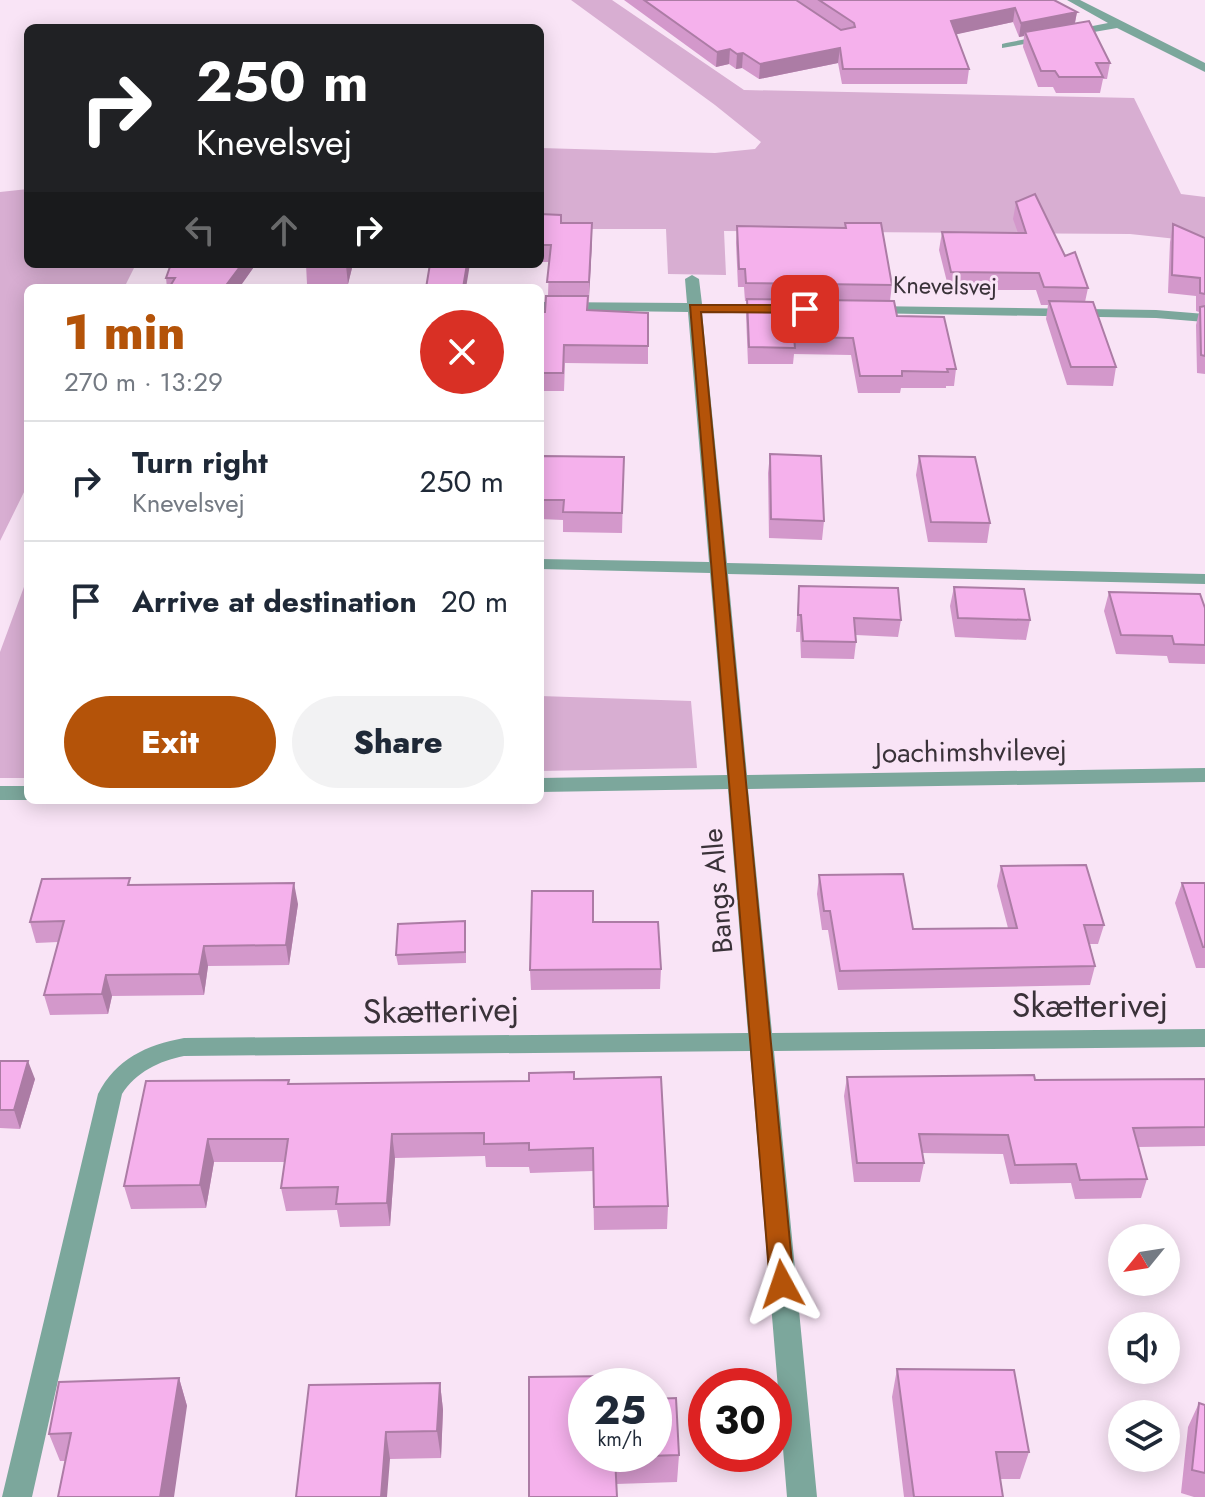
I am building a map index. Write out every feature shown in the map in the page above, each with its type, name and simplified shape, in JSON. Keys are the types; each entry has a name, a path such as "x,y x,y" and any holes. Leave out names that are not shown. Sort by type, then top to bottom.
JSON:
{"street":[{"path":"1072,0 1205,68"},
{"path":"1006,46 1119,24"},
{"name":"Bangs Alle","path":"692,279 802,1497"},
{"path":"544,306 787,309"},
{"name":"Knevelsvej","path":"854,310 1063,312 1205,318"},
{"path":"544,564 1205,579"},
{"name":"Joachimshvilevej","path":"544,785 1205,775"},
{"path":"0,793 24,793"},
{"name":"Skætterivej","path":"17,1497 110,1094 119,1078 138,1063 184,1047 1205,1038"}],"shaded area":[{"path":"571,0 612,0 744,90 1134,98 1181,194 1205,197 1205,242 1130,234 724,231 726,275 668,274 666,229 544,229 544,148 715,153 755,149 761,142"},
{"path":"24,189 24,268 134,268 126,284 24,284 24,492 0,541 0,192"},
{"path":"24,587 24,778 0,778 0,652"},
{"path":"544,696 691,701 697,768 544,771"}],"building":[{"path":"644,0 796,0 841,30 855,27 854,23 819,0 1054,0 1077,12 1021,23 1015,8 951,21 969,69 843,69 840,48 760,64 730,49 717,52"},
{"path":"1089,21 1110,63 1096,63 1103,77 1059,77 1055,71 1041,71 1025,32"},
{"path":"1035,194 1065,256 1075,252 1088,288 1044,287 1039,273 951,272 942,232 1026,233 1016,202"},
{"path":"544,214 561,215 561,223 592,223 589,282 547,282 551,245 544,245"},
{"path":"845,223 881,223 892,285 746,283 745,269 739,269 737,226 846,228"},
{"path":"1173,224 1205,238 1205,294 1200,293 1200,278 1172,275"},
{"path":"170,268 239,268 227,284 171,284 175,278 166,278"},
{"path":"429,268 466,268 464,284 427,284"},
{"path":"546,296 588,296 587,310 648,313 648,346 564,345 563,373 544,373"},
{"path":"747,299 894,301 897,316 944,317 956,369 947,369 948,372 902,371 902,376 860,376 853,338 794,337 795,348 749,347"},
{"path":"1049,301 1093,302 1116,367 1071,367"},
{"path":"1205,306 1205,356 1201,355 1200,307"},
{"path":"770,454 821,456 824,521 771,519"},
{"path":"544,456 624,457 622,513 563,512 564,500 544,500"},
{"path":"919,456 975,457 990,523 931,522"},
{"path":"799,586 898,588 901,620 854,618 856,642 803,641 801,615 798,615"},
{"path":"954,587 1024,589 1030,620 958,618"},
{"path":"1109,592 1200,594 1205,608 1205,645 1174,644 1172,636 1121,635"},
{"path":"1086,865 1104,925 1084,925 1095,966 840,971 830,911 824,911 819,875 903,874 913,929 1017,928 1001,866"},
{"path":"130,878 128,885 294,883 286,945 204,946 199,974 106,975 102,994 44,995 64,921 30,922 42,879"},
{"path":"1182,883 1205,883 1205,947 1203,947"},
{"path":"532,891 593,891 593,922 658,922 661,969 530,970"},
{"path":"465,921 465,952 396,955 398,924"},
{"path":"0,1061 28,1061 14,1110 0,1110"},
{"path":"574,1072 574,1079 661,1077 668,1206 594,1207 593,1148 529,1150 529,1143 484,1144 484,1133 392,1134 387,1203 336,1204 338,1187 281,1188 288,1139 208,1139 200,1185 124,1186 146,1081 289,1080 288,1084 529,1081 529,1073"},
{"path":"1034,1075 1035,1080 1205,1079 1205,1127 1133,1128 1147,1179 1080,1180 1076,1164 1015,1165 1008,1135 919,1134 924,1163 857,1163 847,1077"},
{"path":"897,1369 1014,1370 1029,1452 996,1452 1003,1497 914,1497"},
{"path":"529,1377 568,1377 568,1472 616,1472 617,1497 529,1497"},
{"path":"179,1378 160,1497 58,1497 71,1433 49,1434 59,1382"},
{"path":"440,1383 437,1431 386,1432 381,1497 296,1497 309,1385"},
{"path":"672,1398 676,1398 679,1455 672,1455"},
{"path":"1199,1403 1205,1405 1205,1473 1192,1470"}],"route":[{"path":"782,1284 694,308 805,309"}]}
